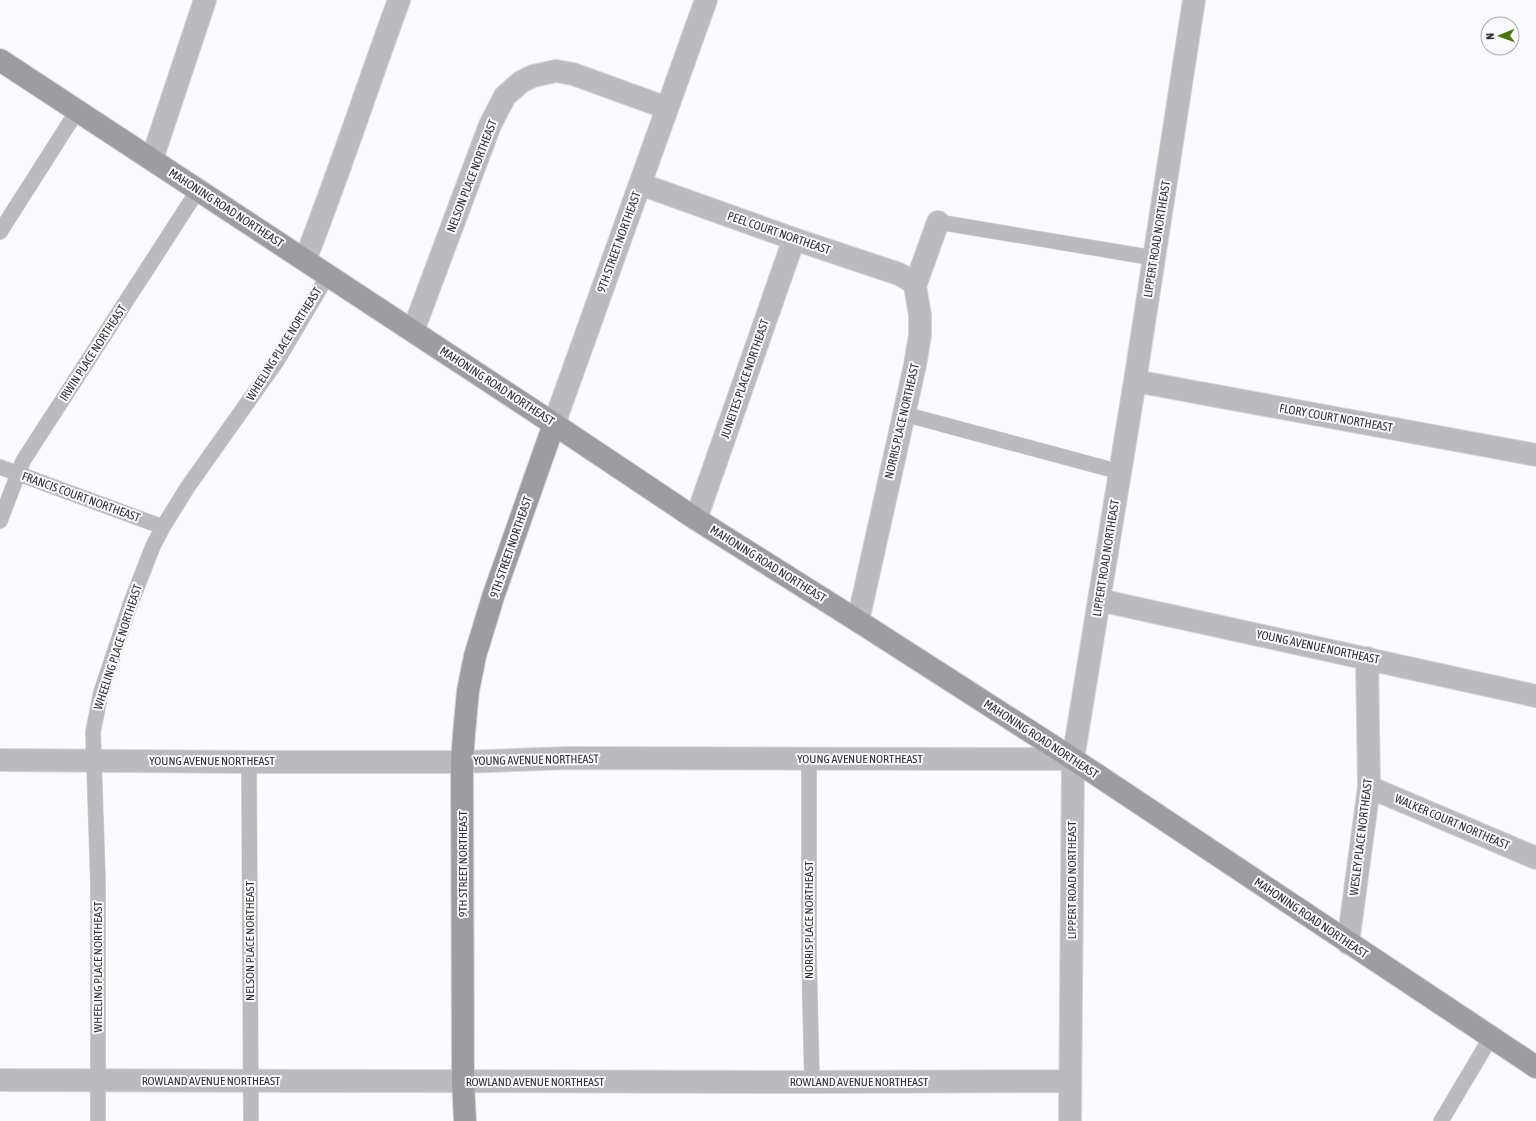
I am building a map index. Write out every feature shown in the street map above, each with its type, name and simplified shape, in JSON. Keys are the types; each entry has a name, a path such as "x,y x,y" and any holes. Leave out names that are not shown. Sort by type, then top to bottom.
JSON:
{"main road":[{"name":"MAHONING ROAD NORTHEAST","path":"0,60 696,519 1073,759 1536,1067"},
{"name":"9TH STREET NORTHEAST","path":"465,1121 463,1082 462,762 468,691 475,656 493,597 554,424"}],"street":[{"path":"152,159 205,0"},
{"path":"305,260 334,186 366,90 399,0"},
{"name":"9TH STREET NORTHEAST","path":"554,424 706,0"},
{"name":"LIPPERT ROAD NORTHEAST","path":"1070,1121 1073,759 1135,381 1194,0"},
{"name":"NELSON PLACE NORTHEAST","path":"413,331 490,125 505,96 521,82 533,76 556,72 573,74 667,108"},
{"name":"PEEL COURT NORTHEAST","path":"640,184 794,239 899,274 911,281 915,286"},
{"path":"915,286 938,222"},
{"name":"JUNEITES PLACE NORTHEAST","path":"696,519 794,239"},
{"name":"NORRIS PLACE NORTHEAST","path":"858,621 915,365 920,335 919,305 915,286"},
{"name":"FLORY COURT NORTHEAST","path":"1135,381 1536,455"},
{"name":"YOUNG AVENUE NORTHEAST","path":"1099,600 1536,696"},
{"name":"WESLEY PLACE NORTHEAST","path":"1348,943 1369,787 1367,658"},
{"name":"YOUNG AVENUE NORTHEAST","path":"0,760 462,762 568,758 1073,759"},
{"name":"WALKER COURT NORTHEAST","path":"1369,787 1536,858"},
{"name":"ROWLAND AVENUE NORTHEAST","path":"0,1080 463,1082 1070,1081"}],"lane":[{"path":"0,232 77,110"},
{"name":"IRWIN PLACE NORTHEAST","path":"0,521 23,461 198,190"},
{"path":"938,222 1154,258"},
{"name":"WHEELING PLACE NORTHEAST","path":"98,1121 98,882 93,732 101,692 130,605 162,527 187,488 276,361 328,275"},
{"path":"904,414 1120,472"},
{"name":"FRANCIS COURT NORTHEAST","path":"0,467 162,527"},
{"name":"NORRIS PLACE NORTHEAST","path":"809,758 809,956 812,1082"},
{"name":"NELSON PLACE NORTHEAST","path":"249,762 251,1121"},
{"path":"1441,1121 1491,1037"}]}
